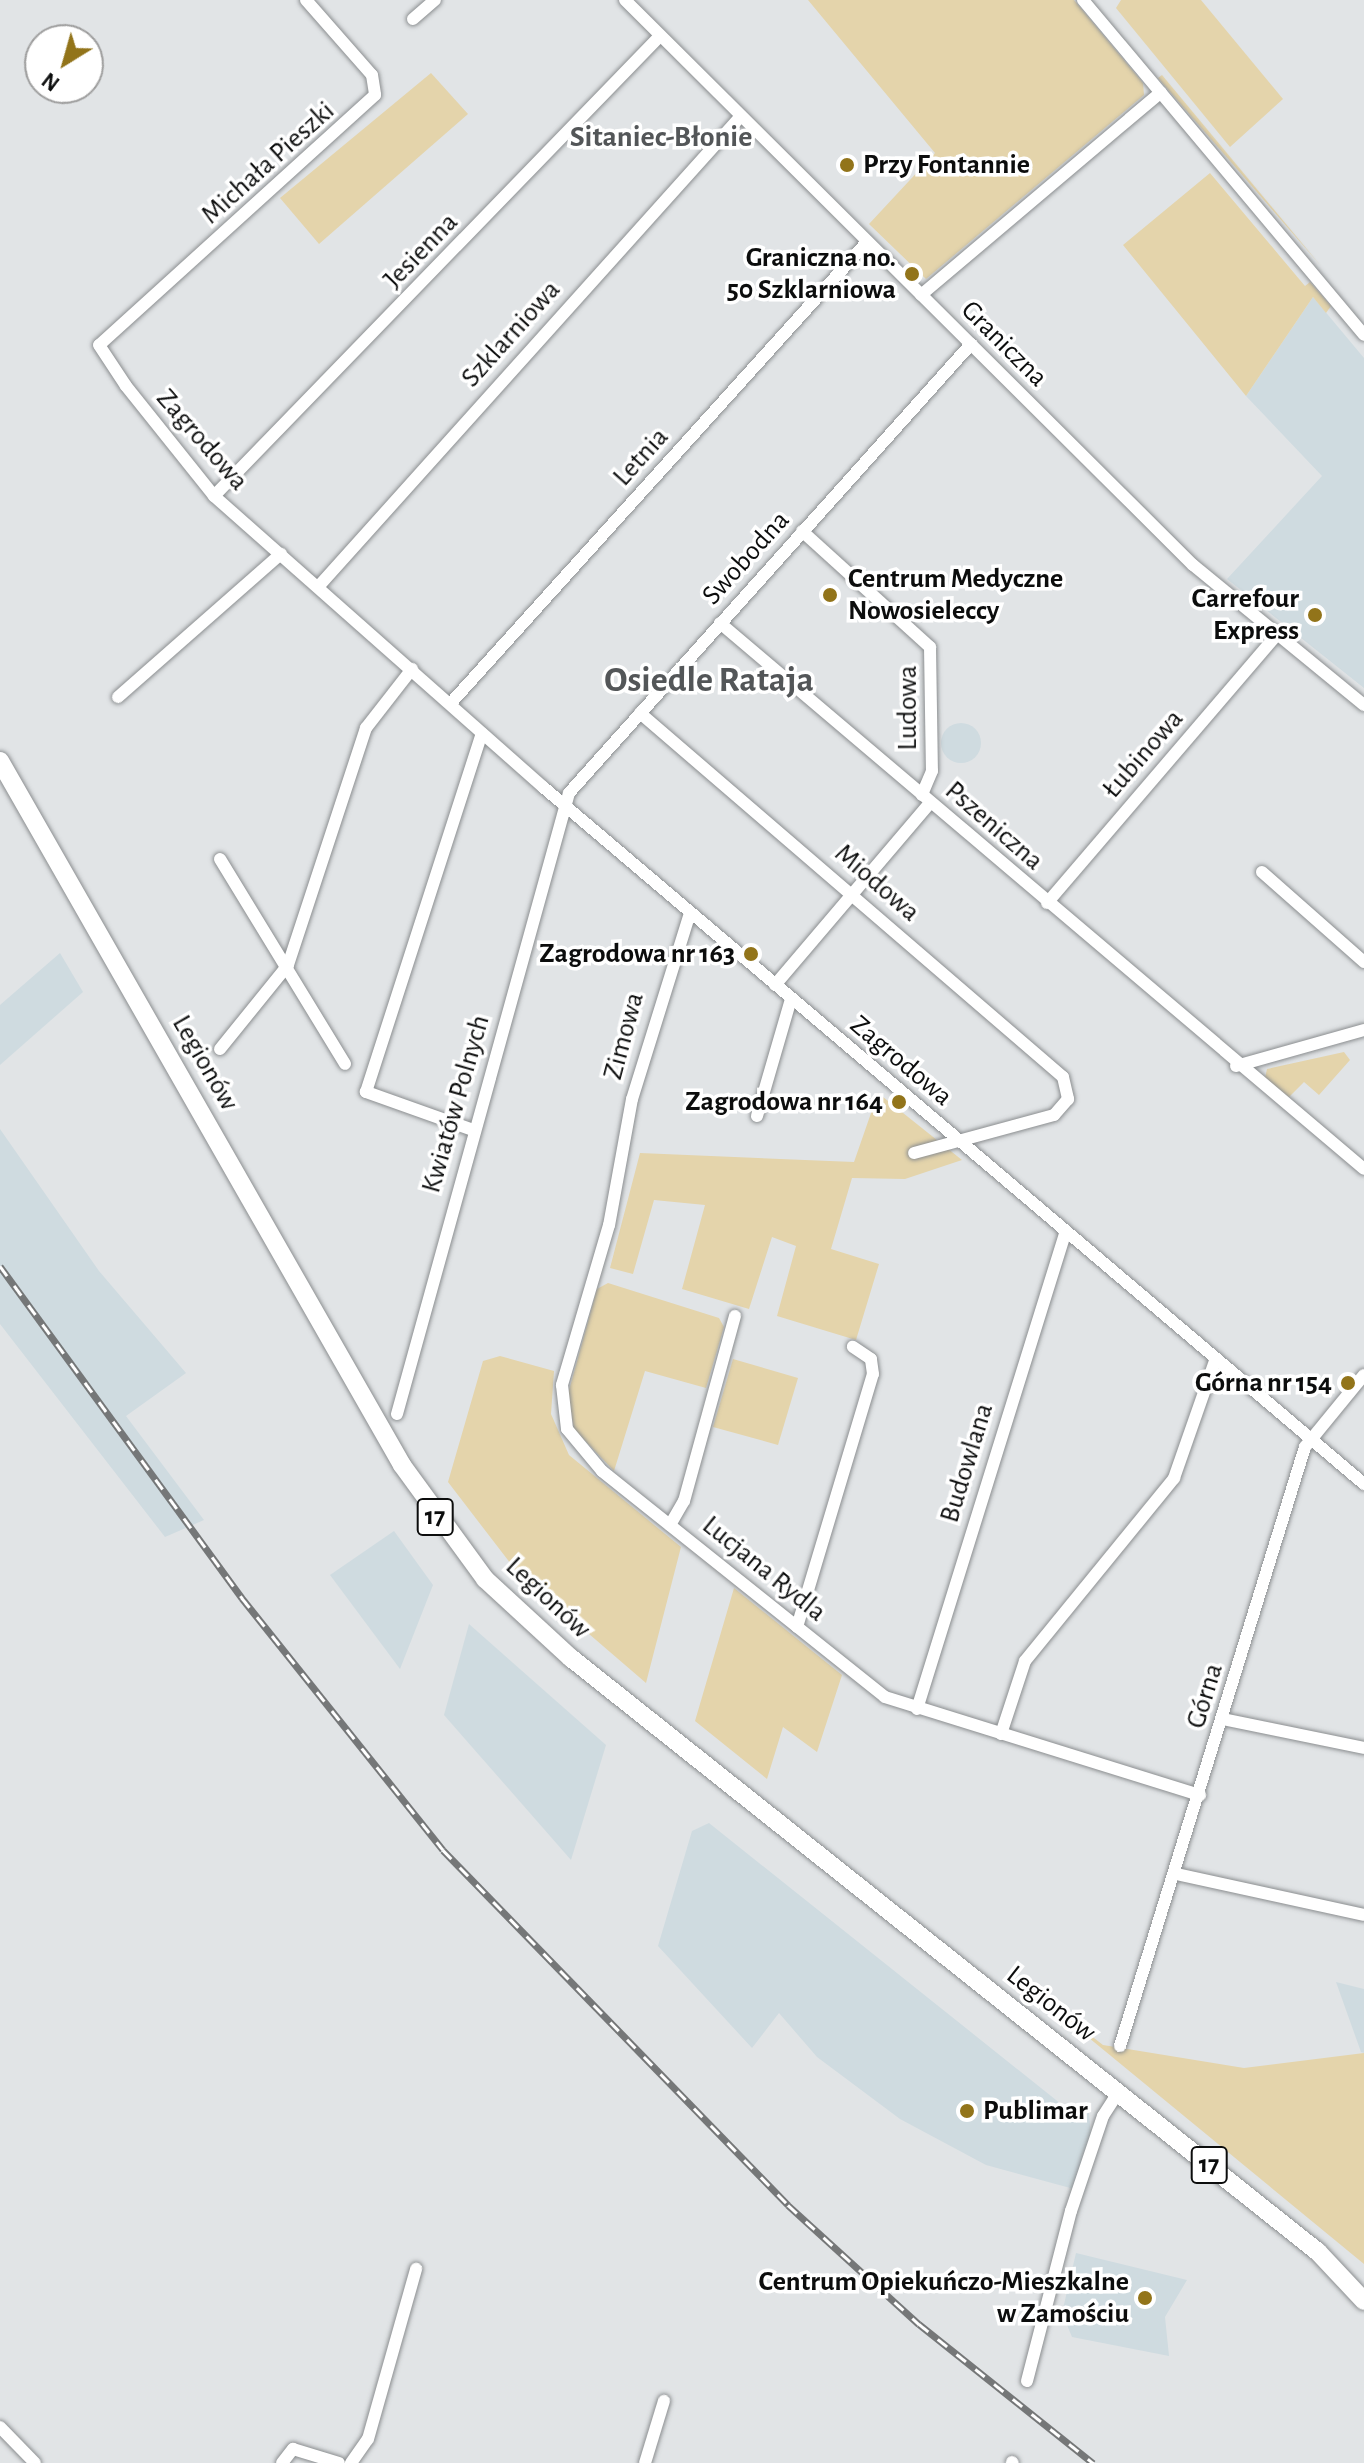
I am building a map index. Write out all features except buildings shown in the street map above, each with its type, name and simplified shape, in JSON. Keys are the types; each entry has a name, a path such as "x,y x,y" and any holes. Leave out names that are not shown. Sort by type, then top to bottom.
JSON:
{"highway":[{"name":"Legionów","path":"0,761 402,1465 461,1551 563,1652 1318,2252 1364,2282"},
{"name":"Legionów","path":"1318,2252 1364,2301"}],"street":[{"name":"Michała Pieszki","path":"99,345 375,95 367,68 306,0"},
{"path":"413,19 435,0"},
{"name":"Graniczna","path":"625,0 1193,565 1275,637 1364,705"},
{"path":"1083,0 1364,335"},
{"name":"Jesienna","path":"214,496 660,36"},
{"path":"921,295 1161,92"},
{"name":"Szklarniowa","path":"318,587 741,116"},
{"name":"Letnia","path":"450,704 867,242"},
{"name":"Swobodna","path":"567,808 569,793 971,344"},
{"name":"Zagrodowa","path":"99,345 214,496 567,808 1308,1441 1364,1484"},
{"name":"Ludowa","path":"802,531 933,653 932,771 926,799"},
{"path":"118,697 281,554"},
{"name":"Pszeniczna","path":"720,623 1236,1066 1364,1169"},
{"name":"Łubinowa","path":"1047,903 1275,637"},
{"path":"220,1049 288,965 366,728 412,669"},
{"name":"Miodowa","path":"640,713 1057,1069 1068,1099 1054,1115 958,1141"},
{"path":"473,1130 366,1092 482,733"},
{"path":"775,985 854,894 926,799"},
{"name":"Kwiatów Polnych","path":"397,1414 473,1130 567,808"},
{"path":"220,859 288,965 345,1064"},
{"path":"1262,872 1364,962"},
{"name":"Zimowa","path":"618,1176 651,1030 690,913"},
{"path":"757,1116 791,999"},
{"path":"1236,1066 1364,1030"},
{"path":"914,1153 958,1141"},
{"name":"Lucjana Rydla","path":"618,1176 562,1385 563,1415 591,1462 881,1694 917,1709 1200,1795"},
{"name":"Budowlana","path":"917,1709 1066,1232"},
{"path":"670,1525 684,1501 735,1316"},
{"path":"797,1627 873,1374 871,1359 853,1347"},
{"path":"1001,1734 1025,1661 1174,1478 1215,1361"},
{"name":"Górna","path":"1120,2046 1176,1874 1308,1441 1364,1375"},
{"path":"1223,1719 1364,1748"},
{"path":"1176,1874 1364,1915"},
{"path":"1027,2381 1071,2211 1103,2116 1118,2093"},
{"path":"351,2463 368,2439 416,2269"},
{"path":"645,2463 664,2401"},
{"path":"0,2427 35,2463"},
{"path":"282,2463 293,2449 339,2463"}],"shaded area":[{"path":"808,0 1074,0 1143,83 1144,95 926,279 869,224 935,153"},
{"path":"1121,0 1201,0 1283,99 1230,147 1116,8"},
{"path":"431,73 468,114 319,244 280,198"},
{"path":"1162,75 1321,266 1158,78"},
{"path":"1210,173 1305,286 1310,282 1331,306 1326,313 1313,297 1246,396 1123,245"},
{"path":"1313,297 1364,358 1364,688 1227,579 1322,476 1246,396"},
{"path":"961,723 975,729 981,743 975,757 961,763 947,757 941,743 947,729"},
{"path":"60,953 83,992 0,1065 0,1005"},
{"path":"1344,1052 1350,1060 1319,1095 1304,1082 1289,1097 1265,1078 1267,1069"},
{"path":"878,1093 962,1160 905,1179 852,1178 831,1249 879,1264 856,1340 777,1316 796,1246 772,1237 749,1309 682,1289 705,1205 654,1200 633,1274 610,1268 640,1153 854,1162"},
{"path":"0,1129 99,1271 186,1373 126,1416 204,1520 165,1537 0,1324"},
{"path":"608,1283 719,1318 724,1327 706,1388 645,1371 614,1471 574,1429 568,1394 597,1289"},
{"path":"500,1356 554,1371 551,1414 569,1455 681,1547 646,1683 517,1572 448,1482 483,1361"},
{"path":"733,1359 798,1378 778,1445 713,1427"},
{"path":"394,1531 433,1585 400,1669 330,1575"},
{"path":"734,1588 842,1675 817,1752 783,1727 767,1779 695,1721"},
{"path":"469,1624 606,1745 571,1860 444,1715"},
{"path":"709,1823 1061,2104 1089,2113 1091,2138 1074,2189 986,2165 900,2119 817,2057 779,2013 752,2048 658,1946 692,1831"},
{"path":"1010,1973 1103,2045 1244,2068 1364,2053 1364,2264"},
{"path":"1336,1982 1364,1989 1364,2053 1361,2052"},
{"path":"1076,2253 1187,2280 1165,2317 1169,2356 1072,2337 1062,2313"}],"railway":[{"path":"0,1266 242,1598 443,1850 788,2205 919,2324 1093,2463"}],"place":[{"name":"Przy Fontannie","path":"847,165"},
{"name":"Graniczna no. 50 Szklarniowa","path":"912,274"},
{"name":"Centrum Medyczne Nowosieleccy","path":"830,595"},
{"name":"Carrefour Express","path":"1315,615"},
{"name":"Zagrodowa nr 163","path":"751,954"},
{"name":"Zagrodowa nr 164","path":"899,1102"},
{"name":"Górna nr 154","path":"1348,1383"},
{"name":"Publimar","path":"967,2111"},
{"name":"Centrum Opiekuńczo-Mieszkalne w Zamościu","path":"1145,2298"}],"district":[{"name":"Sitaniec-Błonie","path":"661,137"},
{"name":"Osiedle Rataja","path":"709,681"}]}
